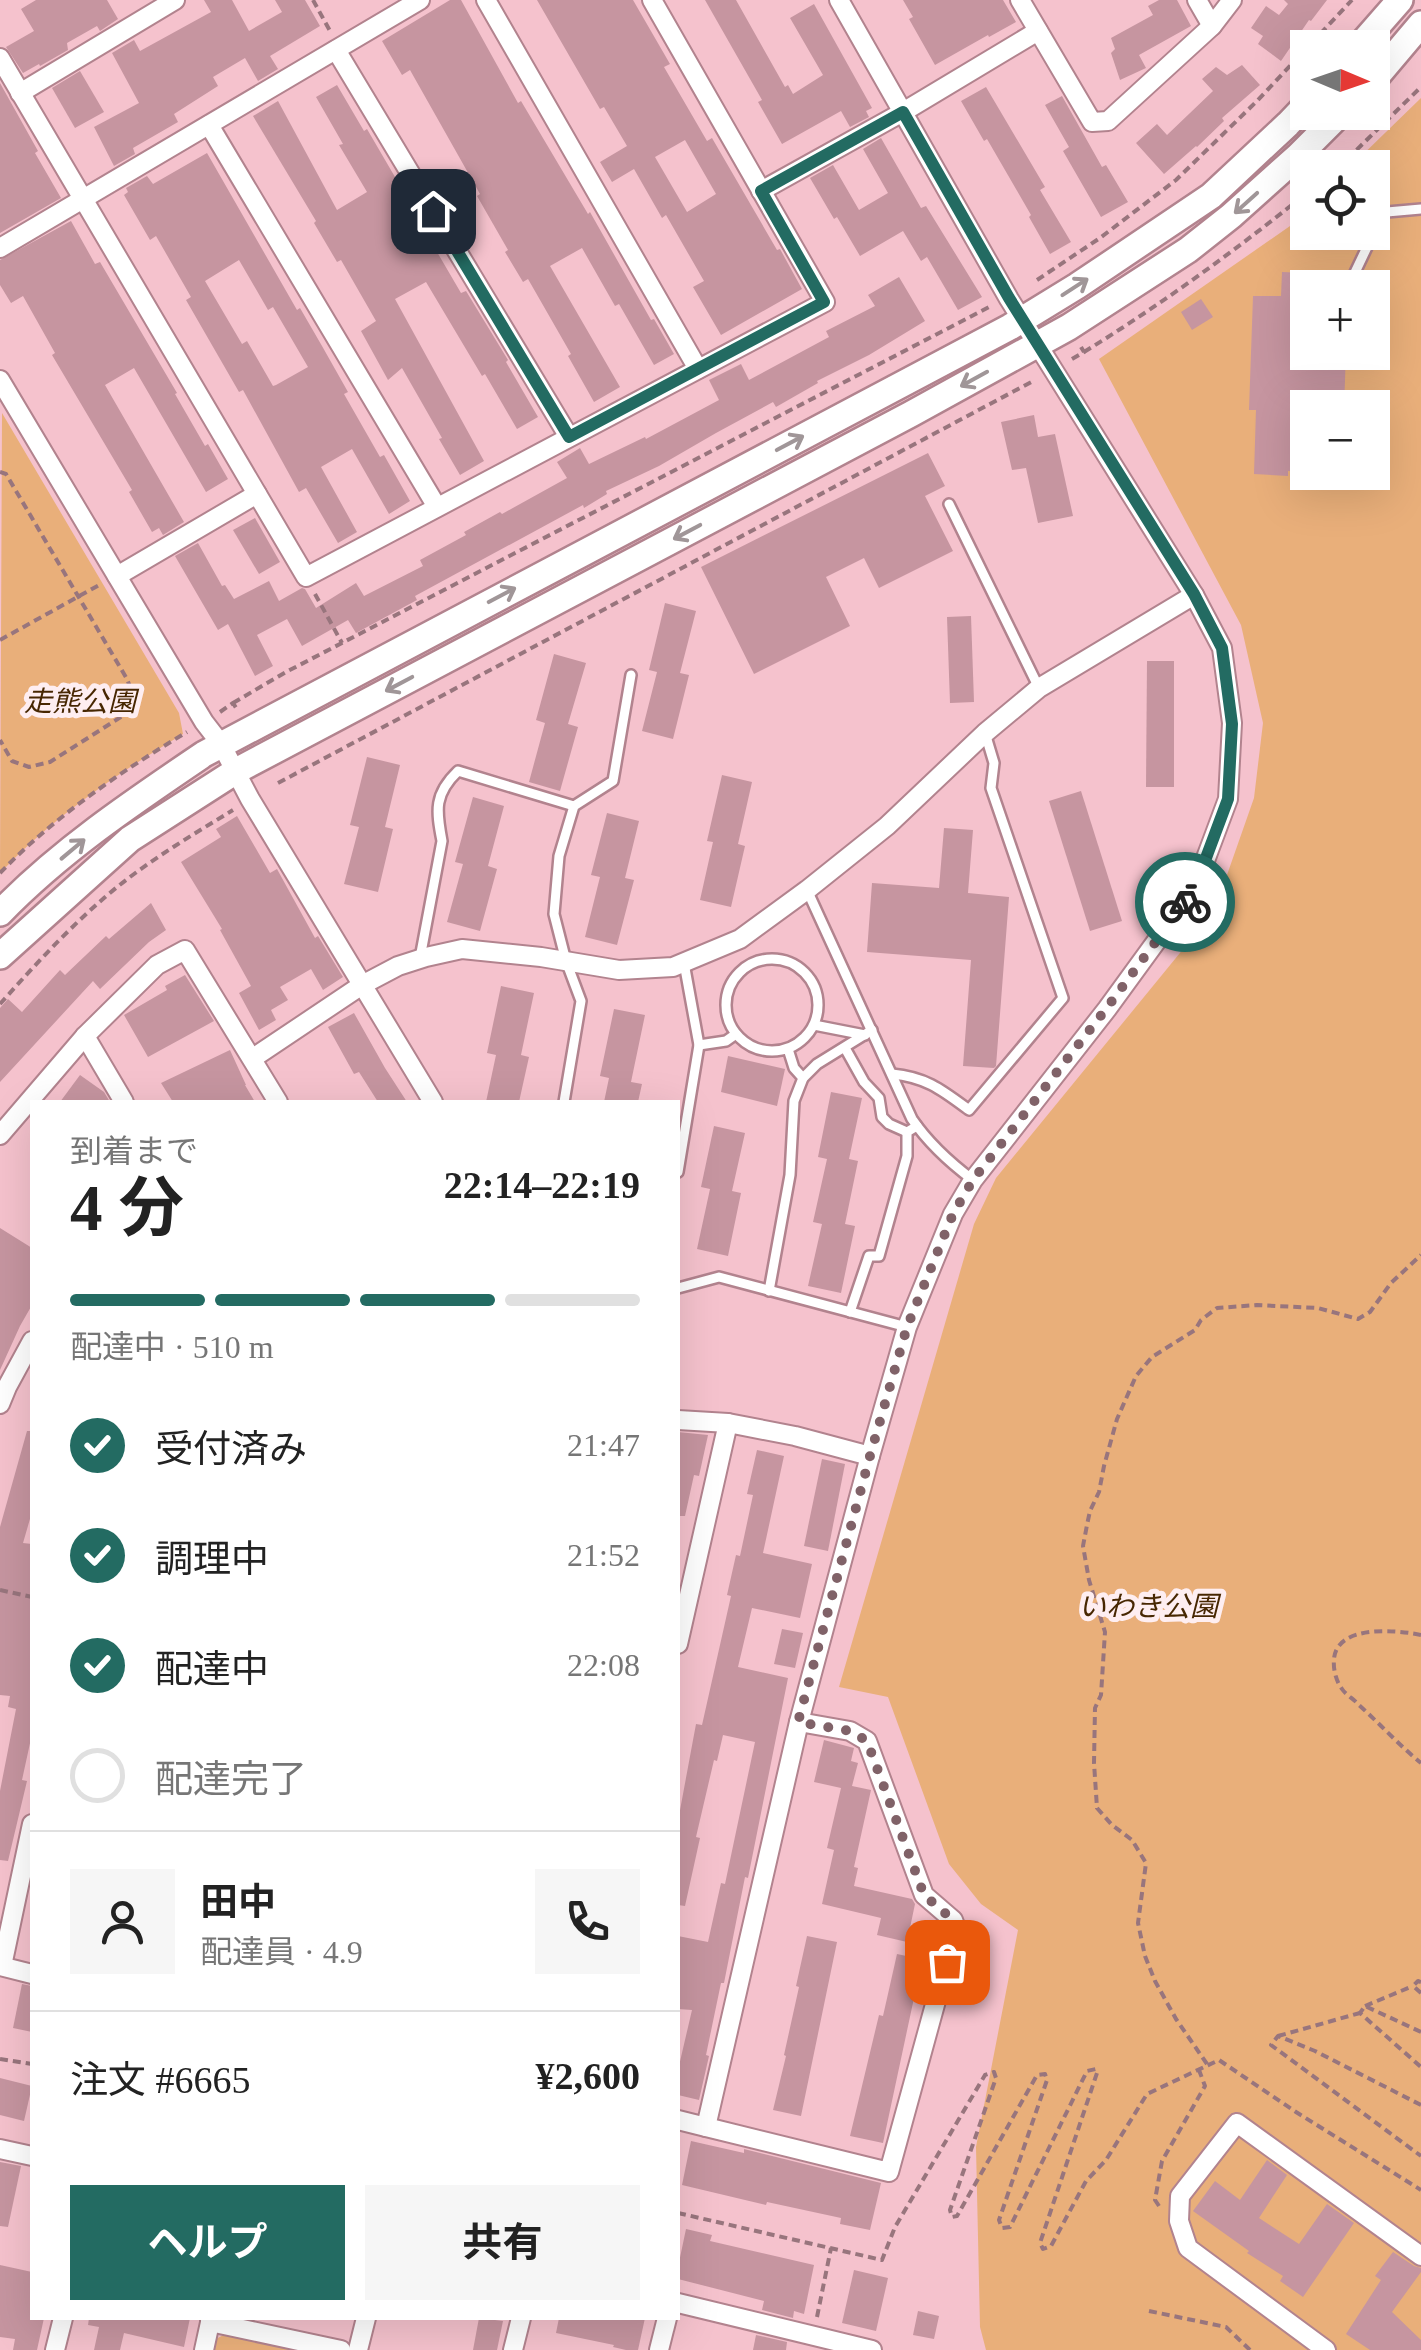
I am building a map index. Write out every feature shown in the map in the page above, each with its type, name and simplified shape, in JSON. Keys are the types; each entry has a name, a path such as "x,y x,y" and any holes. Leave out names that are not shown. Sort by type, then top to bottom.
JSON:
{"street":[{"path":"20,92 144,8 175,0"},
{"path":"0,248 209,125 334,43 420,0"},
{"path":"486,0 698,369"},
{"path":"0,58 306,577 824,302 652,0"},
{"path":"706,2127 798,1722 907,1327 953,1214 973,1180 1182,906 1200,874 1228,799 1232,724 1222,648 1194,594 1022,319 839,0"},
{"path":"1020,0 1092,122 1108,121 1212,26 1232,0"},
{"path":"1198,0 1212,26"},
{"path":"1374,30 1400,0"},
{"path":"1390,61 1421,24"},
{"path":"761,191 1038,31"},
{"path":"334,43 569,437"},
{"path":"0,913 112,816 221,744 1022,319 1077,286 1210,196 1290,122"},
{"path":"209,125 437,507"},
{"path":"0,956 130,839 236,771 1069,327 1202,239 1324,130"},
{"path":"2,388 221,744 432,1100"},
{"path":"116,576 257,494"},
{"path":"253,1058 362,985 420,959 462,949 619,970 673,967 740,939 887,826 1039,688 1194,594"},
{"path":"30,1100 85,1036 157,965 185,950 277,1100"},
{"path":"85,1036 123,1100"},
{"path":"0,1135 30,1100"},
{"path":"0,1404 30,1344"},
{"path":"680,1420 728,1423 870,1456"},
{"path":"680,1635 728,1423"},
{"path":"680,2120 889,2172 956,1928 953,1920 924,1895 867,1741 850,1731 798,1722"},
{"path":"30,1833 1,1966 30,1973"},
{"path":"1326,2350 1188,2248 1179,2221 1180,2196 1237,2123 1421,2256"},
{"path":"0,2149 30,2156"},
{"path":"680,2304 808,2340 872,2350"},
{"path":"55,2350 62,2320"},
{"path":"204,2350 210,2320 340,2350"},
{"path":"358,2350 366,2320"},
{"path":"513,2350 520,2320"},
{"path":"659,2350 666,2320"}],"lane":[{"path":"1390,212 1421,209"},
{"path":"948,504 1039,688"},
{"path":"564,1100 582,1001 554,914 559,856 574,806 613,780 631,675"},
{"path":"892,1074 915,1076 938,1086 969,1110 1063,998 991,788 994,763 985,733"},
{"path":"420,959 442,841 439,794 458,771 574,806"},
{"path":"807,890 868,1033 892,1074 912,1129 973,1180"},
{"path":"768,959 786,961 802,970 814,984 819,1002 814,1024 808,1036 794,1047 776,1052 759,1050 743,1042 732,1028 726,1010 728,992 736,976 750,964 768,959"},
{"path":"680,1160 699,1046 684,963"},
{"path":"814,1024 868,1033"},
{"path":"769,1290 790,1175 794,1101 803,1078 817,1064 868,1033"},
{"path":"699,1046 726,1041 736,1034"},
{"path":"845,1048 864,1082 879,1098 882,1117 889,1124 912,1129"},
{"path":"788,1049 794,1068 803,1078"},
{"path":"850,1312 869,1256 879,1256 912,1129"},
{"path":"680,1288 719,1278 907,1327"}],"path":[{"path":"312,0 334,43"},
{"path":"1040,278 1176,180 1352,0"},
{"path":"1356,150 1421,87"},
{"path":"1084,352 1242,246 1290,207"},
{"path":"234,703 997,303"},
{"path":"278,783 1040,378"},
{"path":"0,472 6,474 132,692 124,715 50,762 29,768 12,761 0,740"},
{"path":"0,640 116,576"},
{"path":"306,577 342,643"},
{"path":"0,873 23,849 126,768 182,734"},
{"path":"0,1004 105,898 234,809"},
{"path":"1208,2066 1176,2019 1145,1956 1138,1923 1146,1863 1132,1840 1097,1808 1095,1708 1101,1695 1106,1632 1083,1546 1090,1512 1100,1492 1116,1419 1136,1376 1152,1356 1195,1330 1217,1308 1256,1304 1318,1308 1358,1319 1370,1312 1390,1283 1421,1255"},
{"path":"0,1590 30,1597"},
{"path":"1421,1634 1369,1632 1348,1637 1337,1647 1334,1657 1340,1687 1421,1763"},
{"path":"1421,1982 1364,2006 1360,2013 1278,2036 1271,2046 1421,2156"},
{"path":"1413,1986 1421,1993"},
{"path":"1364,2006 1421,2032"},
{"path":"1360,2013 1421,2067"},
{"path":"1278,2036 1421,2105"},
{"path":"0,2059 30,2064"},
{"path":"680,2213 882,2260 896,2227 985,2074 994,2072 996,2078 950,2210 952,2217 957,2216 1038,2076 1045,2074 1048,2080 1000,2220 1002,2228 1010,2228 1087,2071 1096,2069 1098,2073 1040,2242 1043,2249 1051,2246 1086,2181 1106,2160 1147,2094 1219,2060 1421,2190"},
{"path":"1179,2213 1160,2207 1155,2200 1156,2184 1162,2160 1205,2086 1200,2070"},
{"path":"808,2340 832,2248"},
{"path":"1149,2311 1226,2327 1250,2350"}],"green space":[{"name":"いわき公園","path":"1421,98 1421,2350 986,2350 980,2327 976,2147 1018,1930 981,1904 949,1864 888,1697 839,1687 974,1224 996,1178 1193,937 1221,892 1254,798 1263,723 1241,625 1099,359 1290,226 1290,250 1390,250 1390,150 1367,150"},
{"name":"走熊公園","path":"2,413 179,713 183,734 87,797 0,873"},
{"path":"229,2332 302,2350 214,2350 216,2339"}],"building":[{"path":"36,0 107,0 118,19 100,31 97,26 67,43 68,50 23,73 6,47 34,31 21,9"},
{"path":"204,0 232,0 249,31 282,12 275,0 305,0 320,26 270,56 278,69 258,81 245,58 213,77 218,86 174,114 178,122 133,148 135,154 114,166 94,127 139,103 112,53 134,40 140,51 211,12"},
{"path":"450,0 461,0 518,103 521,101 590,212 674,354 654,365 582,248 550,266 620,387 594,402 528,279 523,282 505,252 508,250 477,196 480,194 410,70 402,75 382,41"},
{"path":"537,0 633,0 670,64 664,67 707,141 712,138 802,289 721,335 693,287 704,281 634,169 612,182 600,162 627,146 604,107 600,109","holes":["685,140 716,194 687,212 655,157"]},
{"path":"705,0 736,0 785,87 788,85 793,94 823,75 790,18 814,4 872,108 866,111 869,117 850,127 841,111 782,144 758,102 762,100"},
{"path":"903,0 1003,0 1016,22 935,65 909,19 913,17"},
{"path":"1159,0 1177,0 1191,26 1139,55 1146,68 1120,80 1111,53 1115,49 1111,38 1153,15 1148,6"},
{"path":"1284,0 1327,0 1302,30 1290,30 1290,48 1281,61 1258,44 1263,36 1251,28 1266,6 1279,15 1288,4"},
{"path":"1242,65 1260,85 1164,174 1136,143 1157,124 1167,135 1213,91 1202,79 1216,67 1227,75"},
{"path":"80,71 104,112 75,128 52,88"},
{"path":"0,83 61,198 0,233"},
{"path":"337,85 420,213 416,216 461,293 466,291 508,360 538,417 517,429 426,282 395,299 484,461 460,475 402,368 388,380 361,331 376,321 341,260 337,262 253,116 278,101 337,210 367,192 316,97"},
{"path":"986,87 1045,187 1040,190 1071,242 1050,254 987,139 984,141 961,101"},
{"path":"1062,96 1102,167 1106,165 1128,202 1101,217 1063,151 1069,147 1045,105"},
{"path":"881,138 921,208 926,206 982,297 958,310 927,257 921,261 903,231 860,256 810,178 833,165 859,210 888,193 863,149"},
{"path":"207,153 297,310 300,308 322,346 380,457 384,455 410,501 389,514 352,449 321,467 357,532 338,543 306,488 299,492 243,390 239,392 186,300 191,297 156,236 150,240 124,195 128,192 126,188 147,176 153,184","holes":["239,260 268,310 273,307 308,367 273,386 247,341 242,344 205,281"]},
{"path":"71,221 95,264 100,262 205,446 208,444 228,479 206,492 134,368 105,385 184,522 163,535 159,528 152,532 23,296 11,303 0,285 0,260"},
{"path":"1282,272 1290,272 1290,370 1345,370 1345,390 1290,390 1288,476 1254,474 1256,410 1249,410 1253,296 1281,296"},
{"path":"899,277 925,321 776,407 773,402 606,491 584,508 583,505 415,596 417,600 356,633 348,620 302,646 287,619 257,635 273,666 255,676 228,624 218,630 175,556 198,543 222,586 234,599 269,581 279,601 302,588 316,608 356,583 364,596 423,566 420,560 466,535 464,532 567,478 557,462 580,448 589,464 719,400 709,380 741,364 749,380 829,337 826,331 875,306 868,295"},
{"path":"1201,299 1213,317 1192,330 1181,312"},
{"path":"1034,415 1038,437 1055,434 1073,516 1038,523 1026,468 1012,470 1001,422"},
{"path":"928,453 945,486 925,496 953,551 879,588 864,558 826,577 850,626 754,674 701,567"},
{"path":"255,518 280,562 259,574 233,530"},
{"path":"665,603 696,611 680,673 689,675 673,739 642,731 657,672 649,670"},
{"path":"971,616 974,702 950,703 947,617"},
{"path":"554,654 586,663 568,724 578,727 560,791 529,782 545,723 536,720"},
{"path":"1147,661 1174,661 1174,787 1146,787"},
{"path":"367,757 400,765 385,827 393,829 378,892 344,884 359,827 350,825"},
{"path":"722,775 752,782 738,844 745,846 731,907 700,900 713,842 707,841"},
{"path":"1081,791 1122,921 1090,931 1049,801"},
{"path":"473,797 504,806 488,866 497,869 480,931 447,922 463,864 455,862"},
{"path":"607,813 639,821 625,878 634,880 617,945 585,937 600,877 591,875"},
{"path":"237,816 270,873 277,869 315,938 318,936 343,977 323,990 311,969 280,987 288,1000 271,1010 276,1020 259,1030 239,993 251,986 181,862 221,837 216,829"},
{"path":"944,828 973,830 968,893 1009,897 994,1068 963,1066 971,960 867,952 872,883 939,888"},
{"path":"151,903 166,930 100,989 93,981 0,1082 0,1008 8,999 22,1012 60,970 65,975 106,936 109,939"},
{"path":"185,975 214,1021 148,1057 124,1015"},
{"path":"501,986 534,993 521,1055 529,1057 519,1100 486,1100 496,1055 487,1053"},
{"path":"614,1009 645,1015 631,1082 642,1084 638,1100 604,1100 609,1078 600,1076"},
{"path":"354,1013 406,1100 377,1100 359,1072 354,1074 328,1027"},
{"path":"230,1050 254,1100 172,1100 161,1083"},
{"path":"728,1056 785,1069 777,1106 721,1092"},
{"path":"80,1075 109,1100 61,1100"},
{"path":"831,1092 862,1098 849,1159 858,1161 845,1224 855,1226 841,1293 808,1286 822,1224 813,1222 827,1159 818,1157"},
{"path":"714,1126 745,1133 732,1191 741,1193 728,1256 697,1249 710,1189 701,1187"},
{"path":"0,1228 30,1247 30,1308 0,1370"},
{"path":"30,1431 30,1519 23,1543 30,1544 30,1743 22,1780 27,1781 8,1861 0,1860 0,1791 16,1709 8,1707 10,1696 0,1695 0,1527"},
{"path":"680,1432 708,1435 699,1476 694,1475 685,1516 680,1516"},
{"path":"757,1450 784,1456 763,1553 812,1564 800,1618 752,1608 738,1667 788,1678 699,2100 680,2095 680,2061 692,2010 680,2009 680,1936 708,1942 721,1883 725,1884 755,1742 723,1735 696,1837 700,1838 685,1906 680,1905 680,1810 696,1724 702,1725 731,1596 727,1595 753,1495 747,1494"},
{"path":"822,1459 845,1464 828,1551 804,1546"},
{"path":"782,1629 803,1633 795,1668 774,1664"},
{"path":"824,1740 854,1748 851,1761 858,1763 852,1786 871,1790 854,1867 858,1868 854,1886 912,1899 915,1904 907,1942 877,1935 881,1918 822,1904 834,1850 827,1848 841,1788 814,1782"},
{"path":"807,1936 837,1942 801,2116 773,2110"},
{"path":"897,1954 925,1960 883,2143 850,2136"},
{"path":"22,1984 30,1986 30,2032 13,2028"},
{"path":"0,2078 30,2086 24,2121 0,2115"},
{"path":"691,2141 744,2153 744,2149 881,2183 870,2230 840,2224 841,2218 682,2185"},
{"path":"1267,2160 1287,2175 1259,2218 1299,2244 1327,2204 1354,2223 1303,2297 1280,2281 1283,2276 1193,2211 1215,2181 1240,2200"},
{"path":"0,2162 21,2166 8,2227 0,2226"},
{"path":"686,2229 712,2235 710,2241 814,2265 804,2314 794,2311 793,2318 762,2310 764,2301 680,2280"},
{"path":"1393,2252 1421,2268 1392,2312 1421,2340 1421,2350 1370,2350 1346,2334 1381,2280 1375,2276"},
{"path":"0,2265 30,2272 30,2320 44,2320 37,2350 13,2350 15,2339 0,2337"},
{"path":"854,2270 888,2278 876,2331 842,2323"},
{"path":"918,2311 939,2316 934,2339 913,2335"},
{"path":"89,2320 190,2320 184,2347 124,2333 120,2350 94,2350 99,2327 88,2325"},
{"path":"479,2320 503,2321 497,2350 473,2350"},
{"path":"559,2320 645,2320 638,2350 556,2333"},
{"path":"756,2335 787,2342 786,2350 753,2350"}],"way so far":[{"path":"947,1962 956,1928 953,1920 924,1895 867,1741 850,1731 798,1722 907,1327 953,1214 973,1180 1185,902"}],"route":[{"path":"433,211 569,437 824,302 761,191 903,112 1009,298 1194,594 1222,648 1232,724 1228,799 1200,874 1185,902"}]}
